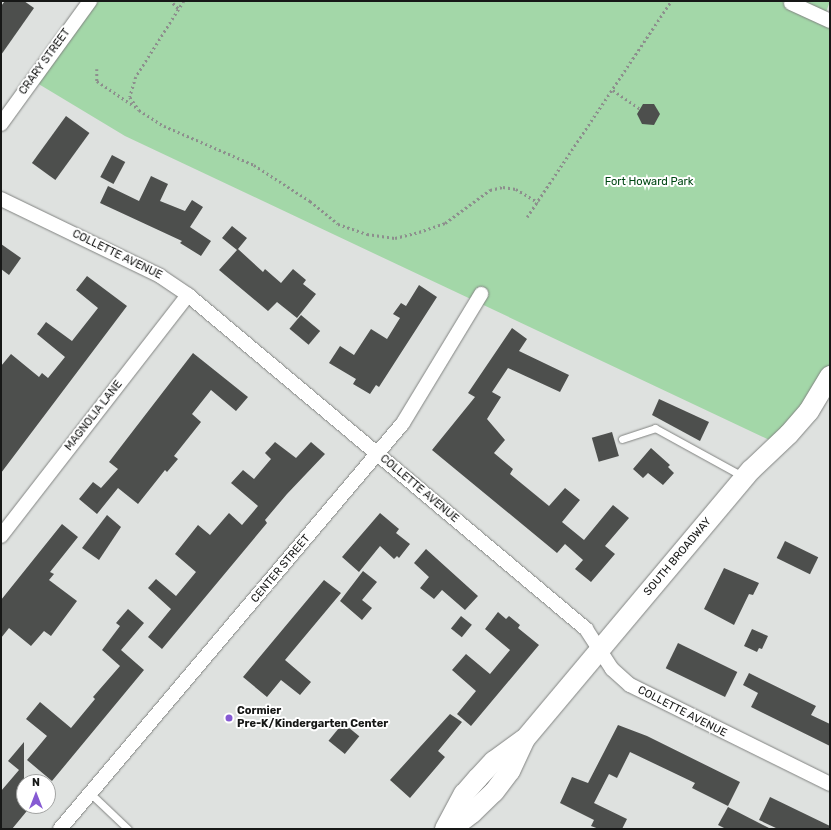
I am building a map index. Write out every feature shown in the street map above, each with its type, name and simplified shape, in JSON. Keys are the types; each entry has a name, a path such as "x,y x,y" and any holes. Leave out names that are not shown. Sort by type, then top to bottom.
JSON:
{"street":[{"name":"CRARY STREET","path":"1,124 90,1"},
{"path":"791,3 830,21"},
{"name":"COLLETTE AVENUE","path":"1,199 160,276 188,295 586,629 598,650 614,671 645,694 830,784"},
{"name":"CENTER STREET","path":"60,829 403,423 481,294"},
{"name":"MAGNOLIA LANE","path":"1,536 188,295"},
{"name":"SOUTH BROADWAY","path":"451,829 472,813 494,792 510,771 525,739 744,477 809,411 830,376"},
{"name":"SOUTH BROADWAY","path":"445,829 464,794 478,778 494,761 525,739"}],"lane":[{"path":"622,439 655,428 744,477"},
{"path":"90,794 128,829"},
{"path":"115,829 120,823"}],"path":[{"path":"139,110 130,97 136,77 184,1"},
{"path":"527,217 671,1"},
{"path":"173,3 179,8"},
{"path":"97,69 97,81 164,126 254,164 310,201 338,224 367,234 395,238 419,232 445,223 490,190 503,187 516,188 538,202"},
{"path":"613,90 640,109"}],"green space":[{"name":"Fort Howard Park","path":"90,1 830,1 824,18 830,21 830,376 778,444 125,136 32,80"}],"building":[{"path":"5,1 24,1 34,8 1,55 1,6"},
{"path":"643,104 654,104 660,114 654,125 642,124 637,114"},
{"path":"66,116 89,133 55,180 32,163"},
{"path":"112,155 125,162 114,184 100,177"},
{"path":"151,176 168,184 160,201 185,211 192,200 203,207 190,227 211,241 201,256 180,243 182,241 100,203 108,186 139,201"},
{"path":"232,226 247,238 238,249 263,272 265,269 281,283 293,269 306,280 303,284 316,294 297,318 277,302 268,311 219,270 237,250 222,238"},
{"path":"1,244 21,258 9,275 1,269"},
{"path":"87,276 127,306 1,473 1,366 11,354 39,377 42,373 48,378 65,357 37,334 46,322 72,341 98,308 76,290"},
{"path":"419,285 437,297 379,387 376,385 370,394 353,384 356,379 329,363 340,346 354,355 371,329 387,339 400,318 393,314 401,303 406,306"},
{"path":"301,315 320,331 309,345 289,329"},
{"path":"512,328 527,339 519,351 569,375 560,392 508,368 492,392 501,397 487,419 505,440 494,453 513,469 510,474 549,506 565,488 580,500 562,522 584,540 613,505 629,518 605,546 615,554 591,582 575,569 583,560 565,544 557,553 432,450 475,397 468,393"},
{"path":"193,353 248,397 236,411 211,390 192,414 201,422 174,456 178,459 167,472 165,470 138,504 118,488 97,514 79,499 93,482 101,488 118,469 109,462"},
{"path":"659,399 709,422 700,441 652,415"},
{"path":"612,432 619,456 599,462 592,438"},
{"path":"275,442 296,458 311,442 325,454 287,494 265,520 267,523 162,649 148,637 171,609 148,588 156,579 176,596 196,572 175,554 198,525 210,535 229,513 242,525 258,506 231,483 243,470 254,479 271,459 265,453"},
{"path":"651,448 670,465 668,467 674,473 663,485 648,473 643,478 633,469"},
{"path":"380,513 399,529 396,533 410,544 399,558 397,556 394,559 380,546 359,572 342,557"},
{"path":"107,515 121,527 99,560 82,548"},
{"path":"62,524 78,537 50,572 54,574 49,580 77,601 51,636 44,631 31,646 9,628 1,638 1,600"},
{"path":"785,541 818,557 810,574 777,558"},
{"path":"426,549 478,596 465,610 442,590 434,599 420,588 429,577 414,563"},
{"path":"724,568 759,583 753,595 749,594 734,625 704,609"},
{"path":"363,571 377,582 362,600 372,608 362,620 340,601"},
{"path":"324,580 341,593 285,660 311,682 300,695 281,680 267,697 243,677"},
{"path":"128,609 144,623 121,650 144,670 56,776 56,774 44,774 27,760 47,736 26,719 40,702 71,728 95,699 93,697 120,666 102,650 120,626 116,623"},
{"path":"498,612 506,619 509,616 520,625 518,628 539,645 471,726 457,714 476,691 452,670 466,654 490,674 510,650 485,629"},
{"path":"461,616 472,625 462,637 451,628"},
{"path":"752,629 768,636 762,649 759,648 757,652 744,646"},
{"path":"678,643 737,672 725,697 666,668"},
{"path":"749,673 816,706 811,715 830,724 830,746 751,707 758,693 743,685"},
{"path":"450,714 462,722 438,751 445,757 410,798 390,780"},
{"path":"343,723 359,736 345,754 329,741"},
{"path":"618,725 647,736 740,782 728,806 692,788 695,783 630,752 617,778 609,774 594,803 627,819 622,829 599,829 591,826 594,820 560,803 572,777 588,783"},
{"path":"24,742 24,774 16,774 16,814 24,814 12,829 1,829 1,791 19,770 8,761"},
{"path":"770,797 830,826 830,829 778,829 759,820"},
{"path":"728,807 771,829 726,829 718,825"}],"place":[{"name":"Cormier Pre-K/Kindergarten Center","path":"229,718"}]}
